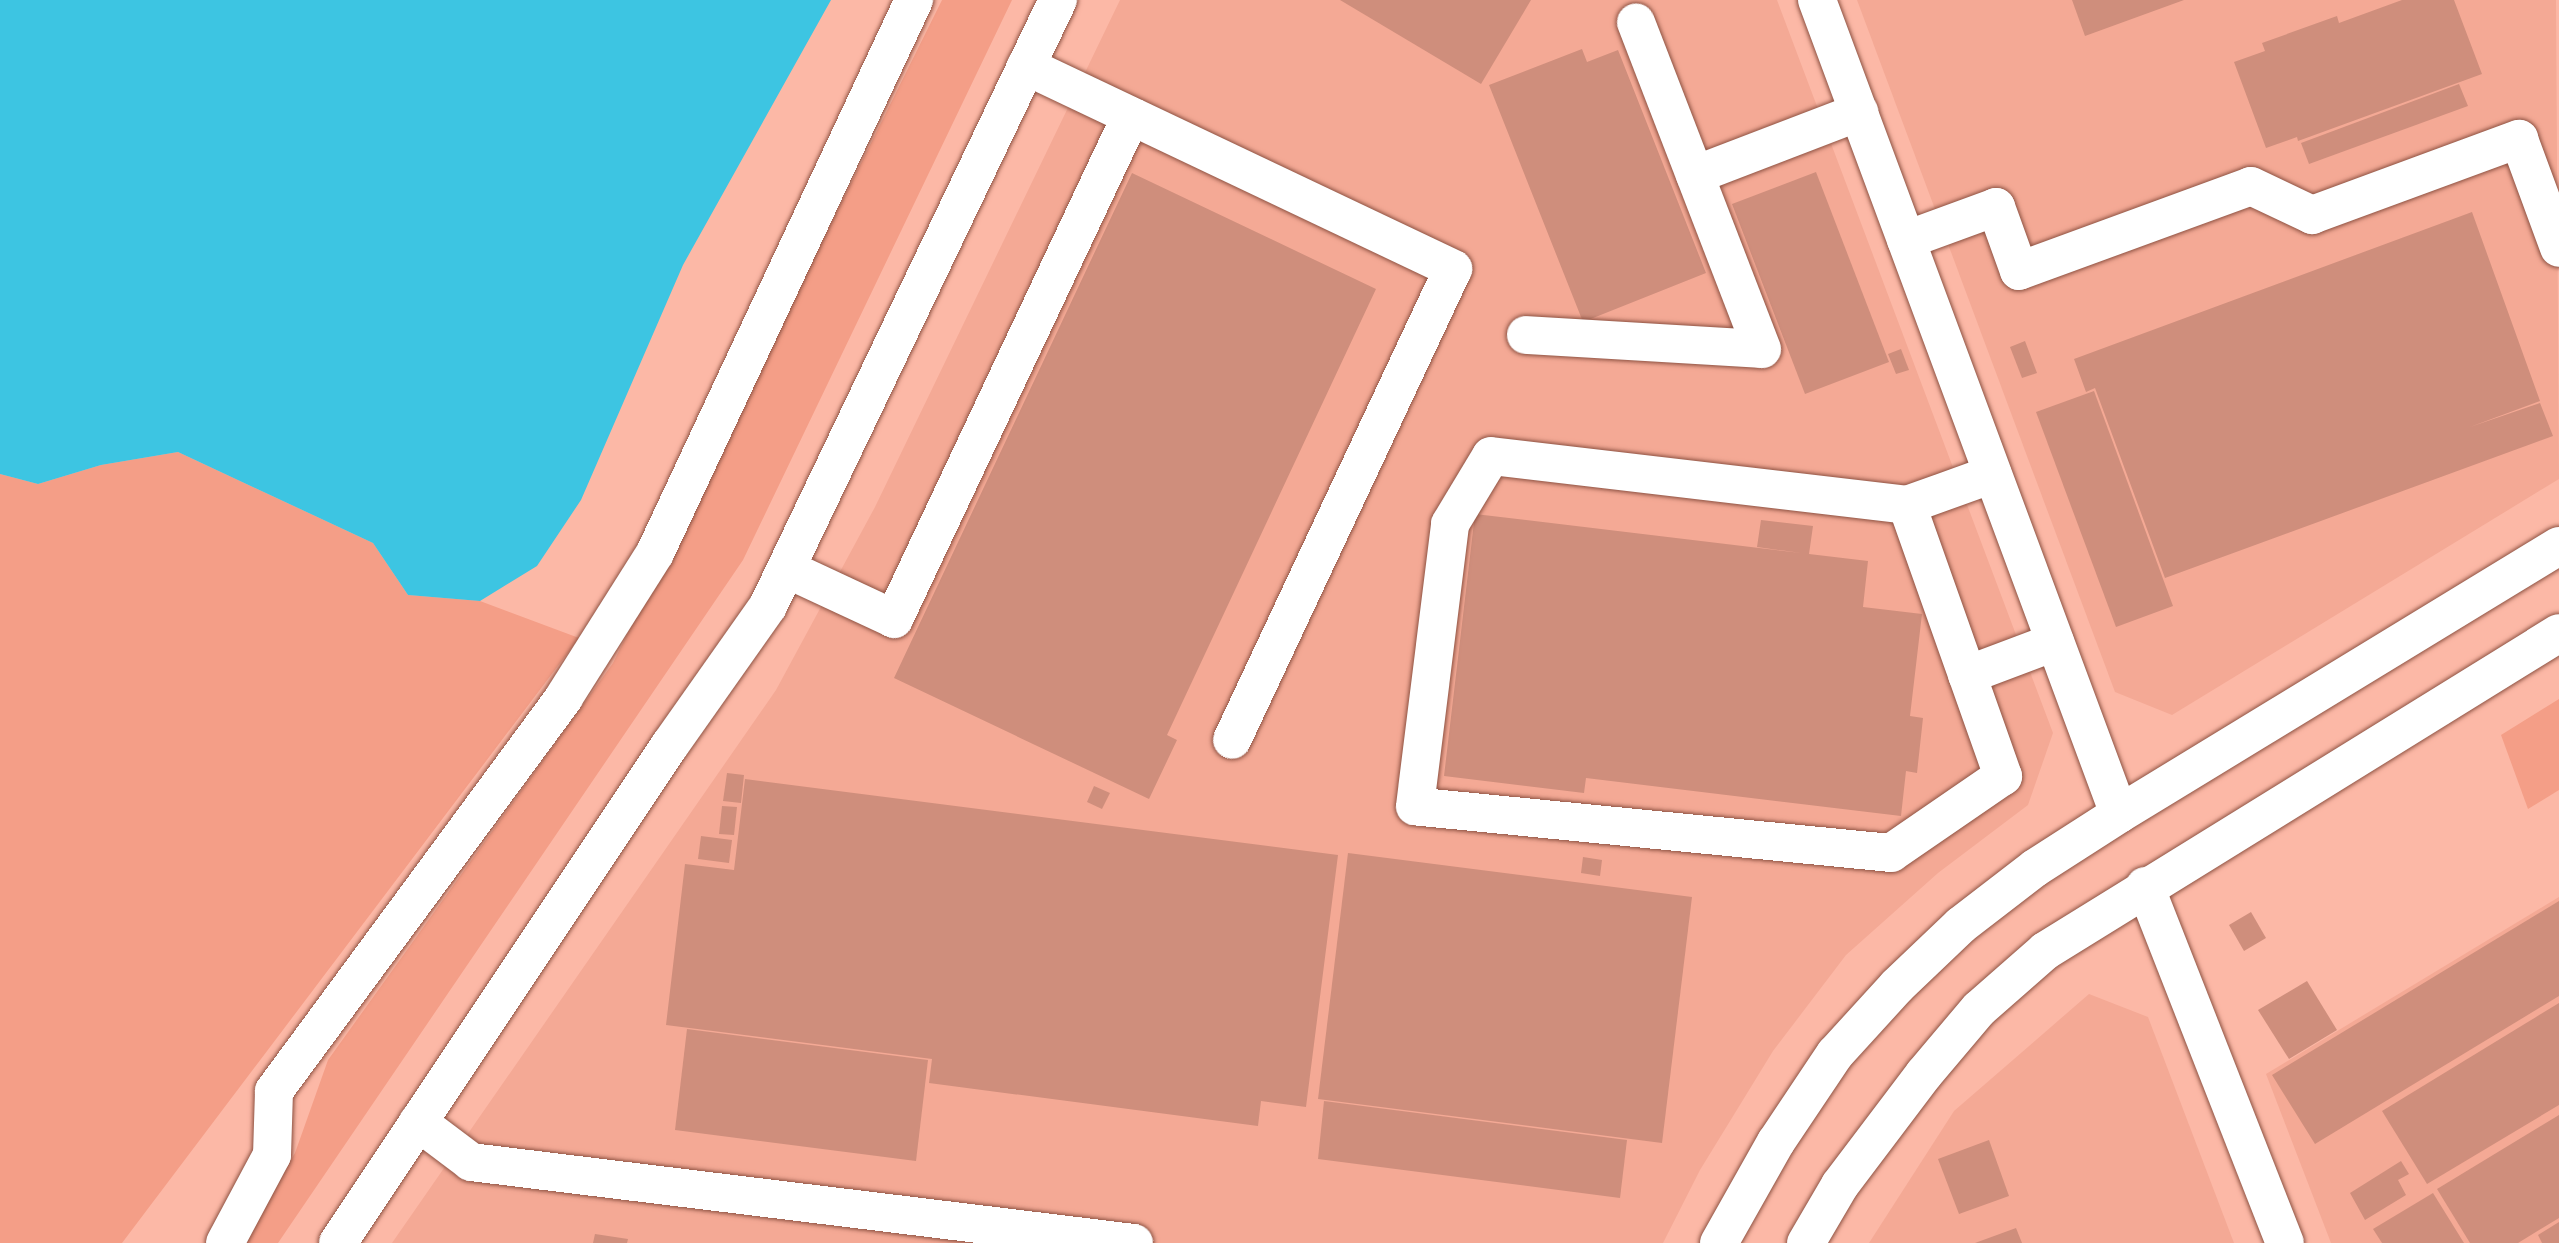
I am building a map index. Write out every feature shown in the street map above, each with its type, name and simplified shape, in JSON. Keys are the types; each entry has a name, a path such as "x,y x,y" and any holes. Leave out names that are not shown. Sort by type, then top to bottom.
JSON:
{"street":[{"path":"225,1243 272,1155 274,1091 564,697 655,553 914,0"},
{"path":"338,1243 670,745 768,606 1058,0"},
{"path":"1817,0 2119,814"},
{"path":"1526,335 1762,349 1636,22"},
{"path":"1026,66 1453,269 1232,740"},
{"path":"1695,175 1859,112"},
{"path":"788,569 894,619 1131,116"},
{"path":"1906,240 1996,207 2019,271 2250,186 2312,215 2519,139 2559,248"},
{"path":"1907,505 2003,776 1891,853 1415,806 1450,524 1491,456 1907,505 1993,474"},
{"path":"1719,1243 1776,1142 1835,1054 1897,986 1961,925 2035,868 2119,814 2559,546"},
{"path":"1806,1243 1840,1185 1979,1009 2045,951 2145,886 2559,633"},
{"path":"1967,675 2055,642"},
{"path":"2145,886 2285,1243"},
{"path":"418,1122 471,1161 1134,1243"}],"shaded area":[{"path":"942,0 1012,0 743,560 278,1243 240,1243 295,1153 328,1060 613,663"},
{"path":"1120,0 1777,0 2053,733 2028,805 1938,873 1846,955 1773,1051 1700,1170 1663,1243 392,1243 776,690 875,507"},
{"path":"1857,0 2556,0 2559,479 2172,715 2115,692"},
{"path":"178,452 373,543 408,595 480,601 579,638 122,1243 0,1243 0,474 38,484 101,465"},
{"path":"2559,699 2559,790 2528,809 2501,735"},
{"path":"2559,897 2559,1243 2331,1243 2266,1074"},
{"path":"2089,994 2148,1017 2234,1243 1869,1243 1954,1111"}],"water":[{"path":"0,0 831,0 683,265 581,500 537,566 480,601 408,595 373,543 178,452 101,465 38,484 0,474"}],"building":[{"path":"1340,0 1531,0 1481,84"},
{"path":"2072,0 2184,0 2085,36"},
{"path":"2402,0 2454,0 2482,74 2298,141 2297,137 2266,148 2234,62 2265,51 2262,43 2337,16 2339,23"},
{"path":"1582,49 1587,62 1618,50 1706,273 1583,322 1489,85"},
{"path":"2459,84 2468,106 2309,164 2301,143"},
{"path":"1816,172 1889,362 1805,394 1732,204"},
{"path":"1132,173 1376,289 1167,735 1177,740 1149,799 894,678"},
{"path":"2472,212 2540,401 2470,427 2540,403 2553,436 2165,578 2095,388 2086,392 2074,359"},
{"path":"2025,341 2037,373 2022,378 2010,347"},
{"path":"1901,349 1909,370 1896,374 1888,354"},
{"path":"2094,391 2173,606 2116,627 2036,412"},
{"path":"1475,514 1801,553 1757,547 1761,520 1813,526 1809,554 1868,561 1863,607 1922,614 1910,716 1923,718 1917,773 1906,771 1901,816 1586,778 1584,793 1444,776"},
{"path":"727,773 744,775 741,803 723,801"},
{"path":"745,779 1338,855 1306,1107 1261,1101 1258,1126 929,1083 932,1059 666,1025 685,864 734,870"},
{"path":"1094,786 1110,793 1102,809 1087,802"},
{"path":"722,806 737,807 734,835 719,834"},
{"path":"701,836 732,840 729,863 698,859"},
{"path":"1348,853 1692,897 1662,1143 1318,1099"},
{"path":"1583,857 1602,860 1600,876 1581,873"},
{"path":"2559,901 2559,996 2315,1144 2272,1075"},
{"path":"2251,912 2266,938 2244,951 2229,925"},
{"path":"2307,981 2337,1030 2289,1059 2258,1010"},
{"path":"2559,1003 2559,1105 2427,1184 2382,1111"},
{"path":"687,1029 928,1060 916,1161 675,1130"},
{"path":"1324,1101 1627,1140 1620,1198 1318,1159"},
{"path":"2559,1115 2559,1218 2518,1243 2470,1243 2437,1189"},
{"path":"1989,1140 2009,1196 1959,1214 1938,1159"},
{"path":"2401,1161 2409,1174 2398,1180 2406,1195 2365,1220 2350,1193"},
{"path":"2433,1193 2464,1243 2382,1243 2373,1229"},
{"path":"2559,1222 2559,1243 2542,1243 2538,1235"},
{"path":"2016,1228 2022,1243 1975,1243"},
{"path":"595,1234 628,1239 627,1243 593,1243"}]}
